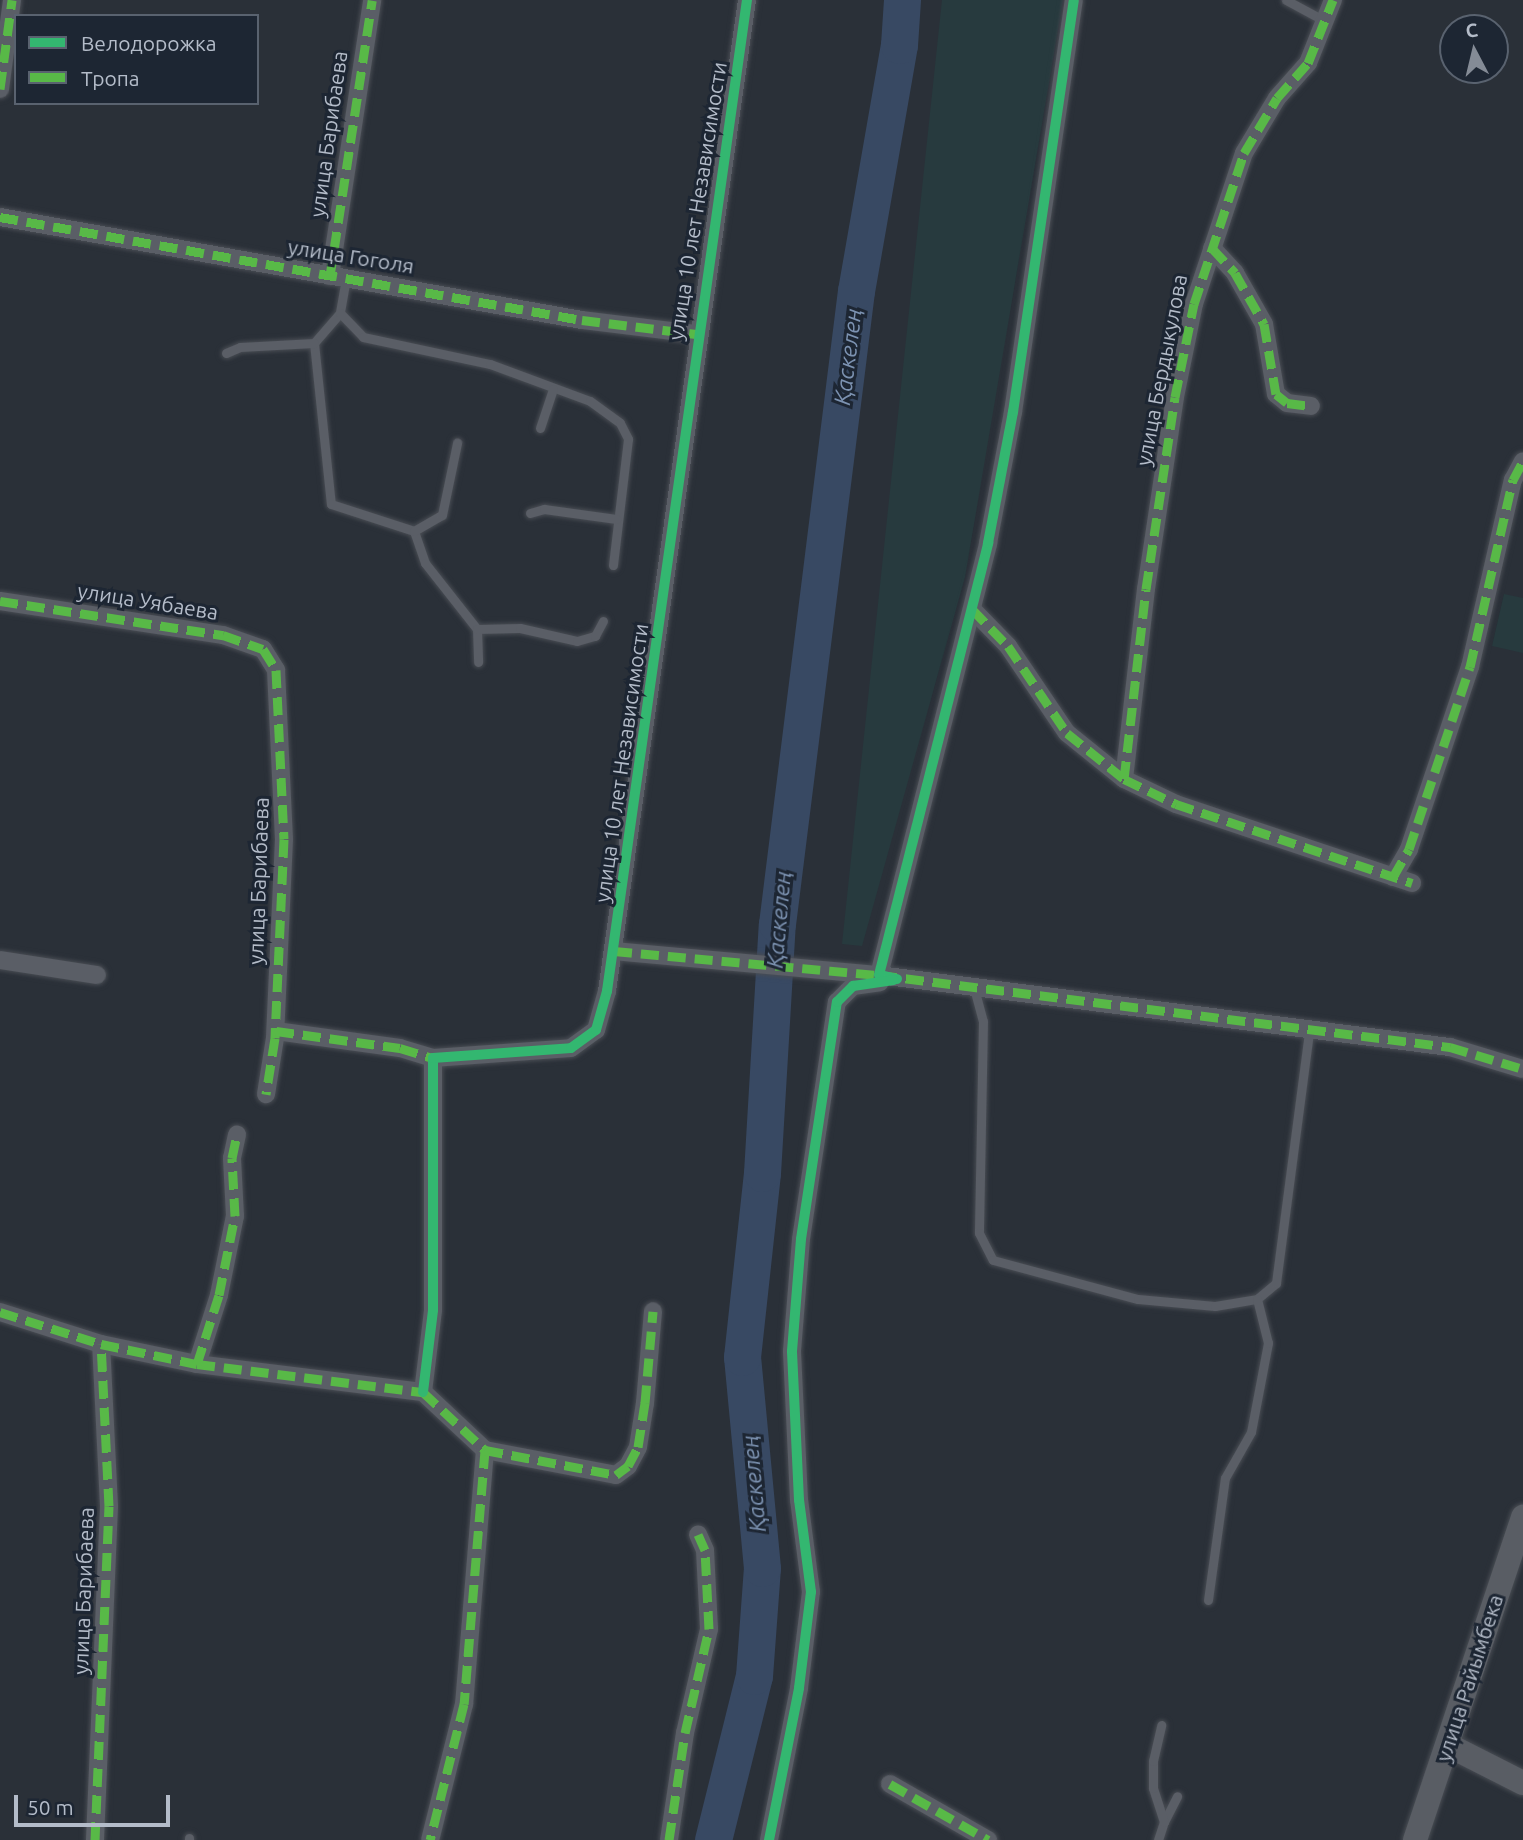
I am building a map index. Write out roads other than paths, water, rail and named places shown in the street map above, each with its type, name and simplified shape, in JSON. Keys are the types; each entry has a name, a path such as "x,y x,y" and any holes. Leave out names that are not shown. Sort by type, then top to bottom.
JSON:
{"street":[{"path":"0,89 12,0"},
{"name":"улица Барибаева","path":"338,277 372,0"},
{"name":"улица 10 лет Независимости","path":"433,1058 538,1051 585,1042 596,1030 614,951 696,334 747,0"},
{"path":"888,977 972,609 1013,412 1074,0"},
{"name":"улица Бердыкулова","path":"1124,779 1175,397 1194,304 1244,153 1278,98 1308,63 1333,0"},
{"name":"улица Гоголя","path":"0,217 582,320 696,334"},
{"path":"1212,248 1235,273 1264,324 1276,394 1287,403 1311,406"},
{"path":"1393,877 1409,849 1470,667 1510,493 1523,461"},
{"name":"улица Уябаева","path":"0,601 223,635 263,649 276,670"},
{"path":"972,609 1008,646 1067,733 1124,779 1176,804 1412,883"},
{"name":"улица Барибаева","path":"266,1094 275,1031 285,839 276,670"},
{"path":"614,951 888,977 1450,1047 1523,1069"},
{"path":"0,960 97,975"},
{"path":"769,1840 799,1688 811,1592 799,1500 792,1351 801,1239 838,1002 853,986 888,977"},
{"path":"275,1031 400,1048 433,1058 433,1310 424,1392"},
{"path":"197,1364 219,1295 235,1216 232,1158 237,1135"},
{"path":"0,1312 101,1345 197,1364 424,1392 485,1450 616,1475 628,1466 638,1447 645,1404 653,1311"},
{"name":"улица Барибаева","path":"95,1840 109,1506 101,1345"},
{"path":"430,1840 464,1704 485,1450"},
{"name":"улица Райымбека","path":"1415,1840 1523,1517"},
{"path":"669,1840 685,1733 709,1629 705,1550 698,1534"},
{"path":"1448,1745 1523,1783"},
{"path":"890,1784 988,1840"}],"lane":[{"path":"1286,0 1325,21"},
{"path":"338,277 340,313 363,337 490,364 590,401 620,423 628,439 616,519 613,565"},
{"path":"226,353 240,347 314,343 340,313"},
{"path":"314,343 331,504 414,531 442,514 457,443"},
{"path":"540,428 553,389"},
{"path":"530,513 544,509 616,519"},
{"path":"414,531 425,563 477,629 478,662"},
{"path":"477,629 520,628 577,641 595,636 603,621"},
{"path":"974,988 983,1021 979,1233 993,1259 1139,1300 1215,1306 1257,1299 1276,1283 1309,1031"},
{"path":"1208,1600 1225,1478 1251,1432 1268,1343 1257,1299"},
{"path":"1161,1726 1153,1760 1153,1788 1164,1822"},
{"path":"1158,1840 1177,1796"}],"waterway":[{"name":"Қаскелең","path":"713,1840 754,1676 762,1568 742,1357 762,1173 777,924 856,291 899,45 902,0"}]}
